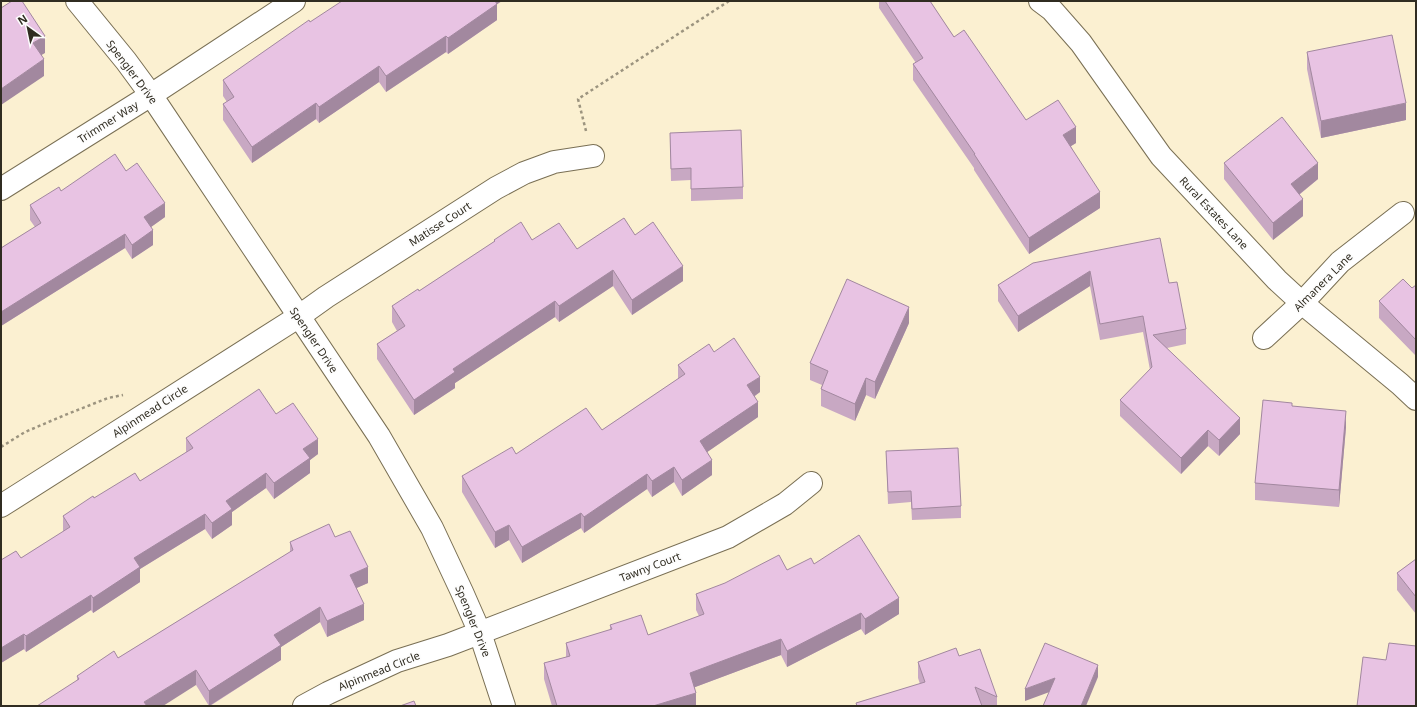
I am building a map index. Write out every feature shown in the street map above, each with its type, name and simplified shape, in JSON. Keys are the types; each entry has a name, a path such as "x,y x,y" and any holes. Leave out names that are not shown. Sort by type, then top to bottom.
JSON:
{"street":[{"name":"Spengler Drive","path":"77,1 151,94 298,317 379,436 432,528 462,592 480,633 504,706"},
{"name":"Trimmer Way","path":"1,189 294,1"},
{"name":"Rural Estates Lane","path":"1040,1 1052,10 1081,43 1161,156 1277,280 1302,303 1416,399"},
{"name":"Matisse Court","path":"298,317 496,188 524,173 554,162 593,156"},
{"name":"Almanera Lane","path":"1264,338 1302,303 1340,262 1403,213"},
{"name":"Alpinmead Circle","path":"1,506 298,317"},
{"name":"Tawny Court","path":"480,633 728,537 785,504 811,483"},
{"name":"Alpinmead Circle","path":"304,706 328,693 397,661 448,646 480,633"}],"path":[{"path":"593,156 578,99 729,1"},
{"path":"1,447 25,432 65,414 108,398 124,395"}],"building":[{"path":"12,1 22,1 45,36 33,43 44,59 1,89 1,8"},
{"path":"342,1 495,1 497,4 448,38 446,36 386,76 379,66 319,107 316,103 252,147 223,104 234,97 223,80 309,20 310,22"},
{"path":"885,1 930,1 954,37 964,30 1026,120 1058,100 1076,127 1063,135 1100,192 1029,238 975,154 913,64 923,58"},
{"path":"1392,35 1406,103 1321,121 1307,52"},
{"path":"1282,117 1318,163 1291,184 1303,199 1273,223 1224,163"},
{"path":"741,130 743,187 691,189 691,168 671,169 670,133"},
{"path":"115,154 126,171 137,163 165,203 144,217 153,230 132,245 125,234 1,312 1,248 41,223 30,205 59,187 61,191"},
{"path":"624,218 635,235 653,222 683,266 632,300 613,270 559,306 555,301 453,369 455,372 414,400 377,344 405,326 392,306 418,289 419,291 521,222 532,240 559,223 577,249"},
{"path":"1160,238 1169,283 1177,282 1186,329 1153,335 1240,418 1219,440 1208,430 1181,458 1120,400 1152,367 1143,316 1100,324 1090,271 1018,316 998,285 1033,263"},
{"path":"847,279 909,307 875,382 866,378 855,404 821,389 828,371 810,363"},
{"path":"1403,279 1412,288 1416,285 1416,340 1379,301"},
{"path":"734,338 760,377 747,385 758,402 700,441 712,460 682,480 674,467 652,481 647,474 584,517 581,513 522,547 509,525 495,532 462,476 512,447 516,454 586,408 602,430 685,374 678,365 709,344 714,352"},
{"path":"259,389 276,414 293,403 318,439 303,449 310,458 274,483 266,473 226,501 232,509 212,523 205,514 134,558 140,567 93,598 91,595 26,636 24,634 1,648 1,560 16,551 21,558 70,527 63,516 93,496 94,498 135,473 140,481 193,448 186,438"},
{"path":"1263,400 1292,403 1292,406 1346,411 1339,490 1255,483"},
{"path":"958,448 961,506 912,509 911,491 888,492 886,451"},
{"path":"329,524 335,537 350,531 368,567 350,575 364,604 327,621 320,607 274,635 281,645 209,691 196,670 144,702 147,706 37,706 79,679 77,676 114,651 118,658 293,550 290,542"},
{"path":"859,535 899,598 865,619 861,613 787,651 781,639 690,673 696,693 653,706 557,706 544,663 570,656 566,643 612,629 610,625 641,615 648,635 704,614 696,594 725,583 779,555 787,570 811,558 814,564"},
{"path":"1416,559 1416,597 1397,573"},
{"path":"1045,643 1098,665 1081,706 1043,706 1055,678 1025,689"},
{"path":"1389,643 1416,646 1416,706 1357,706 1363,657 1386,660"},
{"path":"956,648 959,656 980,649 997,697 975,687 982,706 857,706 856,703 925,682 918,662"},
{"path":"414,701 416,706 400,706"}]}
